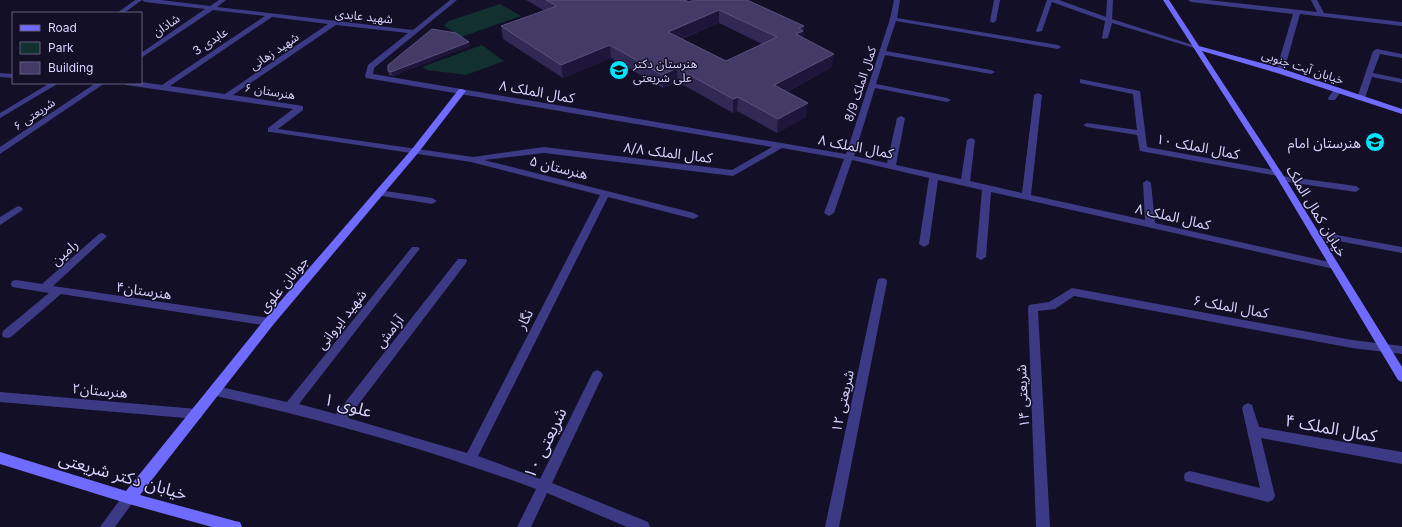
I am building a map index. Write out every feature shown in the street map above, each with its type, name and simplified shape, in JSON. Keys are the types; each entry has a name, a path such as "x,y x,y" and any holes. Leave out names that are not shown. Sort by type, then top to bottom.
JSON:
{"main road":[{"name":"خیابان کمال الملک","path":"1166,0 1280,176 1402,377"},
{"name":"خیابان آیت جنوبی","path":"1196,47 1338,90 1402,112"},
{"name":"جوانان علوی","path":"129,498 216,391 269,322 415,150 462,91"},
{"name":"خیابان دکتر شریعتی","path":"0,458 129,498 235,527"}],"street":[{"path":"121,12 139,0"},
{"name":"شهید عابدی","path":"149,0 334,24 414,32"},
{"name":"شاذان","path":"142,55 223,0"},
{"path":"414,32 454,0"},
{"name":"کمال الملک 8/9","path":"829,213 883,52 897,0"},
{"path":"992,21 997,0"},
{"path":"1039,31 1050,0"},
{"path":"1054,0 1109,20 1196,47"},
{"path":"1105,38 1109,20 1110,0"},
{"path":"1191,0 1244,3 1297,12 1402,24"},
{"path":"1314,0 1322,15"},
{"path":"1280,72 1297,12"},
{"name":"عابدی 3","path":"162,87 270,16"},
{"path":"893,19 1058,47"},
{"name":"شهید زهانی","path":"226,97 334,24"},
{"name":"کمال الملک ۸","path":"414,32 370,67 369,76 849,157 1334,266"},
{"path":"1361,98 1377,51 1402,56"},
{"path":"883,52 991,72"},
{"path":"1369,74 1402,82"},
{"path":"0,75 12,76"},
{"name":"کمال الملک ۱۰","path":"1083,81 1137,93 1143,149 1280,176"},
{"path":"0,116 53,84"},
{"name":"شریعتی ۶","path":"0,151 100,84"},
{"name":"هنرستان ۶","path":"137,84 300,108 271,130 415,150"},
{"path":"872,85 947,100"},
{"path":"1332,98 1338,90"},
{"path":"1026,196 1038,95"},
{"path":"892,166 901,118"},
{"path":"1087,124 1141,132"},
{"path":"966,183 971,140"},
{"name":"کمال الملک ۸/۸","path":"471,159 544,150 733,173 781,145"},
{"name":"هنرستان ۵","path":"415,150 471,159 694,216"},
{"path":"924,244 934,176"},
{"path":"1280,176 1356,189"},
{"path":"1147,183 1150,224"},
{"path":"981,257 987,187"},
{"path":"379,193 432,200"},
{"name":"نگار","path":"470,459 605,194"},
{"path":"0,222 18,209"},
{"path":"1315,234 1402,250"},
{"name":"رامین","path":"44,288 102,236"},
{"name":"شهید ایروانی","path":"290,407 415,249"},
{"name":"آرامش","path":"339,420 462,262"},
{"name":"شریعتی ۱۲","path":"832,527 882,282"},
{"name":"هنرستان۴","path":"16,284 269,322"},
{"path":"6,334 58,291"},
{"name":"کمال الملک ۶","path":"1072,292 1384,349 1402,350"},
{"name":"شریعتی ۱۴","path":"1043,527 1033,308 1050,306 1072,292"},
{"name":"شریعتی ۱۰","path":"524,527 597,375"},
{"name":"علوی ۱","path":"216,391 290,407 339,420 470,459 544,486 643,527"},
{"name":"هنرستان۲","path":"0,397 197,414"},
{"path":"1190,477 1268,496 1255,432 1248,408"},
{"name":"کمال الملک ۴","path":"1255,432 1402,458"},
{"path":"107,527 129,498"}],"green space":[{"path":"500,4 521,16 461,37 444,26 449,21"},
{"path":"482,45 504,61 466,75 427,70 422,67"}],"building":[{"path":"546,0 685,0 689,2 694,0 747,0 804,26 799,28 803,31 796,34 834,54 774,85 808,103 778,119 738,97 733,99 677,68 662,75 610,45 561,65 501,26 557,6","holes":["719,10 777,37 726,61 668,32"]},
{"path":"432,29 456,33 469,42 391,72 388,71 388,65"}],"place":[{"name":"هنرستان دکتر علی شریعتی","path":"619,70"},
{"name":"هنرستان امام","path":"1375,142"}]}
